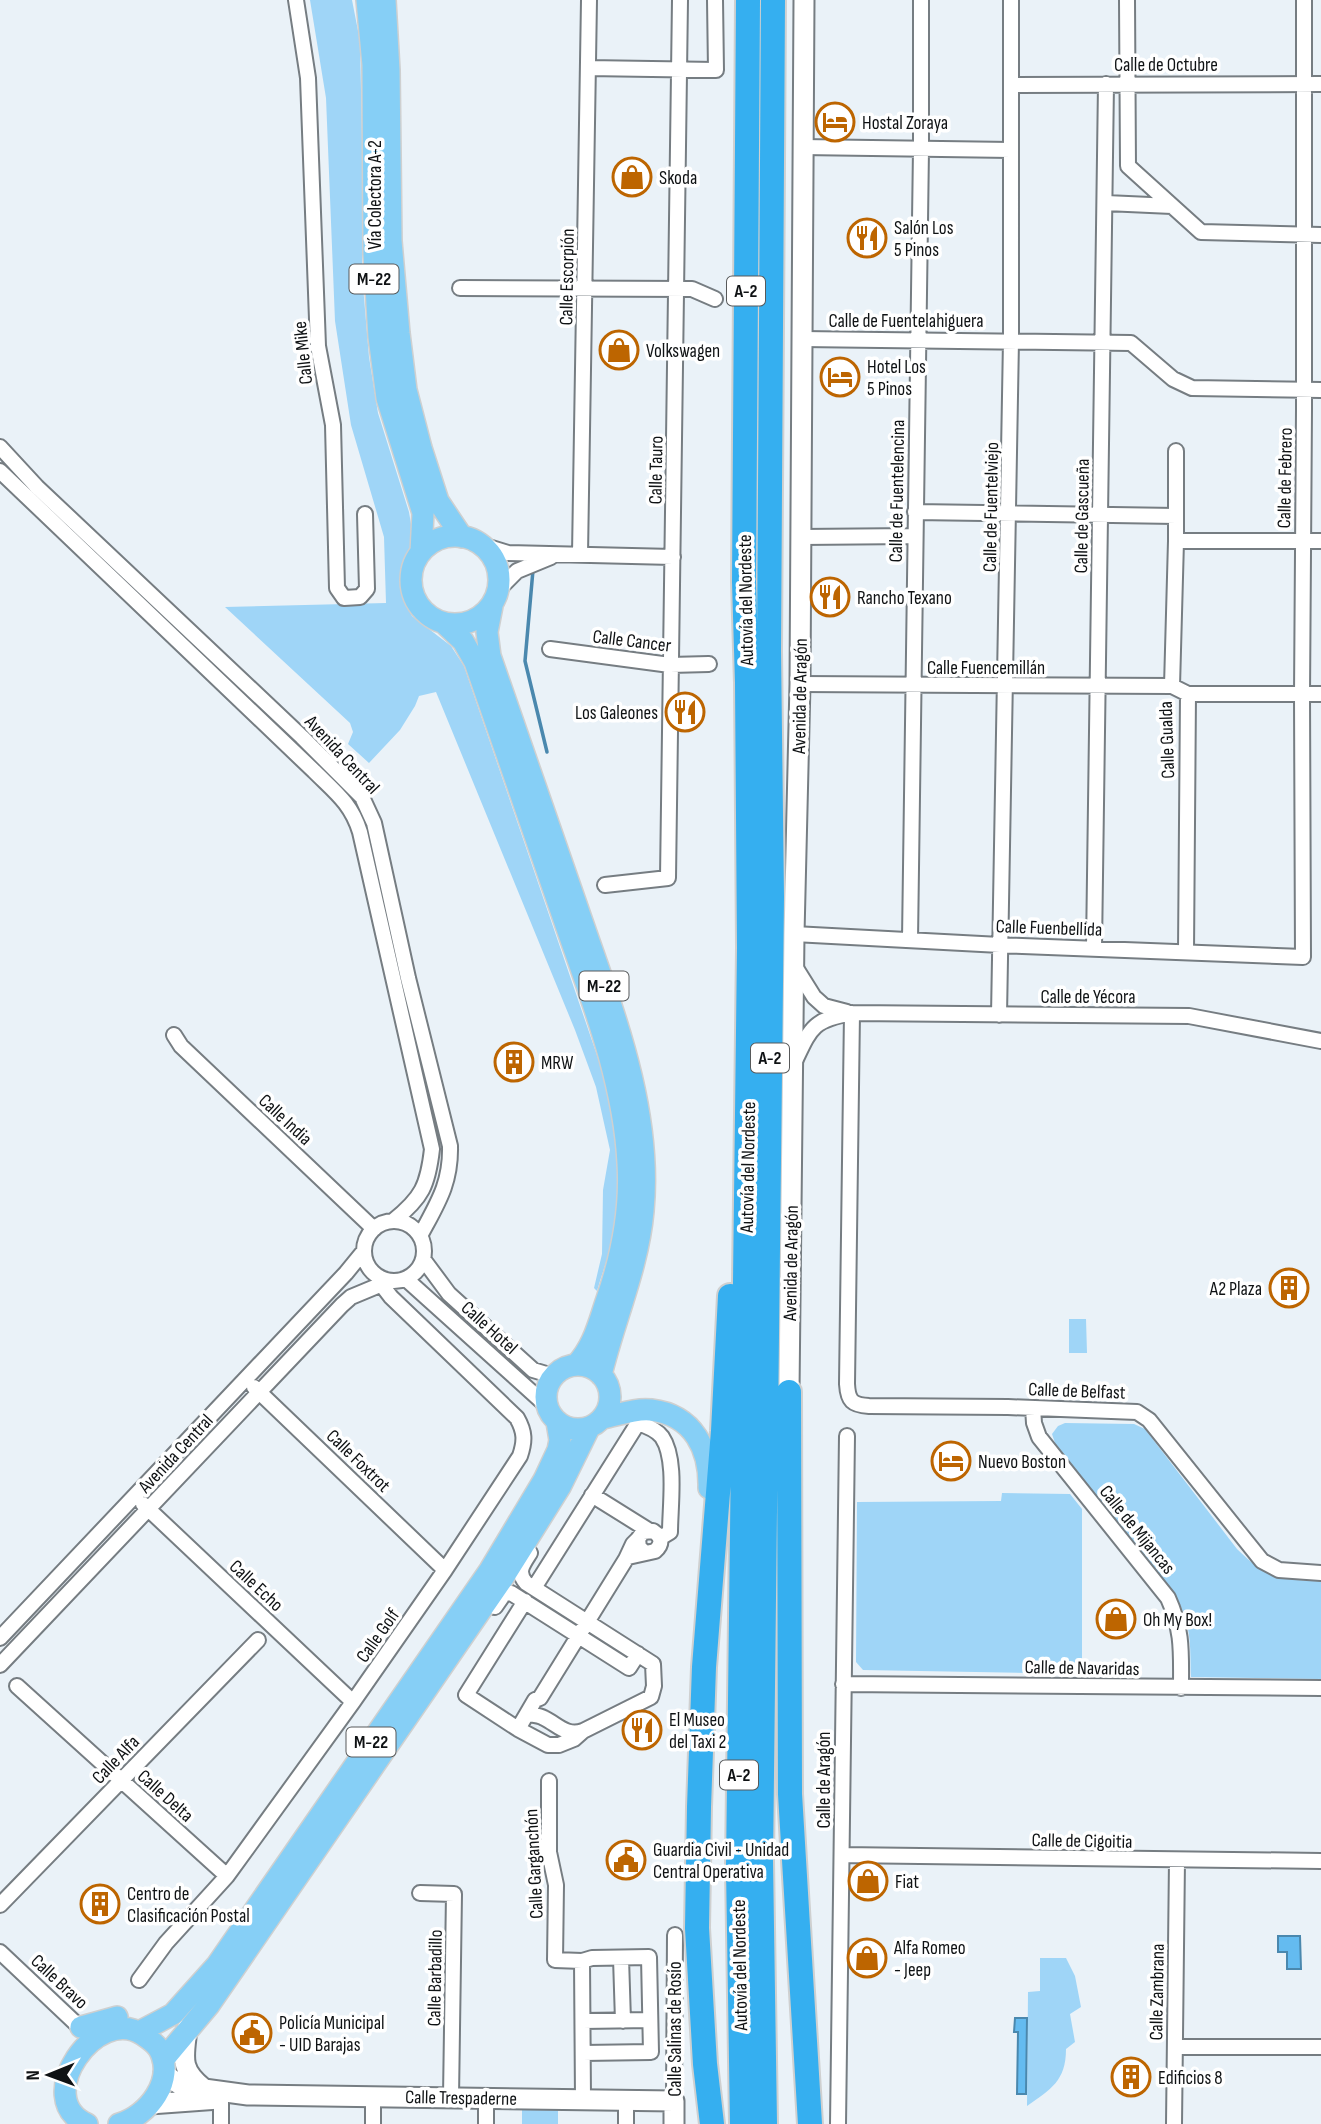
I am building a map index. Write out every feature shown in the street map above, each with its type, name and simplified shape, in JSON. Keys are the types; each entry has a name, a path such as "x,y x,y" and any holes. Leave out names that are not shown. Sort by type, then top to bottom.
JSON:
{"highway":[{"name":"Autovía del Nordeste","path":"742,2124 738,1867 749,948 744,582 748,0"},
{"name":"Autovía del Nordeste","path":"766,2121 761,1861 772,897 769,637 773,0"},
{"path":"744,582 739,629 741,1007 736,1417 736,1454 744,1476"},
{"path":"712,2124 705,2064 697,1928 702,1714 723,1431 731,1269 735,1042 740,950"},
{"path":"789,1392 784,1557 785,1927 790,2058 797,2124"},
{"path":"789,1392 790,1794 810,2124"}],"main road":[{"name":"Vía Colectora A-2","path":"367,0 373,65 373,254 379,337 387,398 422,513 422,552"},
{"name":"M-22","path":"385,0 389,69 391,241 406,390 438,501 462,537"},
{"path":"422,552 436,541 453,536 482,545"},
{"name":"M-22","path":"482,545 495,561 500,580 487,632 490,656 605,989 627,1059 638,1112 645,1165 643,1211 636,1254 601,1375"},
{"name":"M-22","path":"422,552 415,561 412,572 413,594 426,613 445,624 463,641 475,662 585,981 624,1116 628,1209 621,1250 593,1342 576,1365"},
{"path":"445,624 466,624 485,614 495,598"},
{"path":"596,1423 608,1409 610,1399 609,1389 601,1375 585,1366 576,1365 553,1376 545,1395 552,1414 567,1428 578,1430 651,1409 685,1422 697,1436 706,1452 710,1470 708,1615"},
{"name":"M-22","path":"139,2032 173,2014 217,1965 490,1570 544,1480 558,1450 559,1440 552,1414"},
{"name":"M-22","path":"163,2067 187,2029 209,2005 503,1577 560,1487 596,1423"},
{"path":"76,2120 67,2101 65,2087 68,2074 87,2033 119,2017 158,2014 217,1965"},
{"path":"87,2033 128,2029 139,2032 154,2043 163,2067 159,2089 150,2104 138,2115 118,2124"}],"street":[{"name":"Calle Mike","path":"296,0 309,78 318,346 333,425 337,589 344,598 360,597 367,589 365,514"},
{"name":"Calle Escorpión","path":"580,554 589,0"},
{"name":"Calle Tauro","path":"605,885 668,878 680,0"},
{"path":"588,68 716,70 715,0"},
{"name":"Avenida de Aragón","path":"789,1392 793,964 800,684 804,0"},
{"name":"Calle de Fuentelencina","path":"910,940 921,0"},
{"name":"Calle de Fuentelviejo","path":"999,1015 1009,513 1011,0"},
{"path":"1127,0 1128,166 1201,232 1321,235"},
{"name":"Calle de Febrero","path":"1303,957 1304,0"},
{"name":"Calle de Gascueña","path":"1094,948 1106,83"},
{"name":"Calle de Octubre","path":"1010,85 1321,84"},
{"path":"802,147 1011,150"},
{"path":"1106,203 1172,206"},
{"path":"460,288 692,289 715,299"},
{"name":"Calle de Fuentelahiguera","path":"802,339 1131,343 1173,379 1192,388 1321,390"},
{"name":"Avenida Central","path":"0,447 37,486 302,737 362,797 370,811 450,1146 448,1179 420,1236"},
{"name":"Calle Gualda","path":"1176,451 1172,686 1188,694 1186,951"},
{"name":"Avenida Central","path":"0,471 343,799 354,815 432,1149 429,1174 418,1198 393,1221"},
{"path":"915,512 1176,516"},
{"path":"800,537 914,536"},
{"path":"1176,541 1321,541"},
{"path":"482,545 508,554 673,557"},
{"path":"495,598 517,571 556,555"},
{"name":"Calle Cancer","path":"550,649 670,666 709,664"},
{"name":"Calle Fuencemillán","path":"800,684 1172,686"},
{"path":"1188,694 1321,694"},
{"name":"Calle Fuenbellida","path":"794,934 1303,957"},
{"name":"Calle de Yécora","path":"793,964 806,986 824,1006 852,1013"},
{"name":"Calle de Yécora","path":"793,1066 809,1031 828,1018 852,1013 1189,1016 1321,1041"},
{"name":"Calle de Belfast","path":"852,1013 848,1395 855,1403 869,1406 1138,1412 1149,1420 1262,1561 1279,1570 1321,1573"},
{"name":"Calle India","path":"174,1035 181,1046 374,1229"},
{"path":"391,1281 414,1274 423,1259 424,1251 420,1236 413,1228 393,1221 374,1229 364,1251 371,1271 391,1281 401,1293 408,1313"},
{"name":"Avenida Central","path":"0,1638 364,1251"},
{"name":"Calle Hotel","path":"423,1259 449,1294 523,1362 533,1370 553,1376"},
{"name":"Avenida Central","path":"0,1665 342,1305 351,1297 391,1281"},
{"name":"Calle Hotel","path":"391,1281 552,1414"},
{"name":"Calle Golf","path":"139,1980 166,1943 226,1876 353,1702 520,1456 524,1430 517,1418 391,1297 391,1281"},
{"name":"Calle Foxtrot","path":"246,1379 445,1570"},
{"name":"Calle de Mijancas","path":"1033,1408 1039,1437 1168,1598 1177,1617 1182,1640 1181,1688"},
{"path":"518,1728 534,1715 535,1700 540,1698 628,1557 633,1544 649,1536 670,1532 670,1458 663,1438 657,1432 638,1423 534,1588"},
{"name":"Calle de Aragón","path":"838,2124 847,1436"},
{"path":"534,1715 564,1731 577,1733 650,1697 654,1686 654,1667 638,1654 521,1578 520,1569 555,1510 560,1487"},
{"path":"592,1495 661,1543 655,1552 628,1557"},
{"name":"Calle Echo","path":"135,1496 353,1702"},
{"path":"645,1553 639,1547 649,1536"},
{"path":"340,1816 368,1789 504,1594 511,1593 525,1601 629,1668 638,1654"},
{"path":"525,1601 466,1695 548,1745 559,1745 574,1739 583,1731"},
{"name":"Calle Alfa","path":"0,1905 257,1640"},
{"name":"Calle de Navaridas","path":"843,1684 1321,1688"},
{"name":"Calle Delta","path":"17,1686 226,1876"},
{"name":"Calle Garganchón","path":"549,1782 549,1852 556,1885 555,1960 649,1957 651,2052 583,2053"},
{"name":"Calle de Cigoitia","path":"842,1855 1321,1861"},
{"name":"Calle Zambrana","path":"1174,2124 1177,1860"},
{"name":"Calle Barbadillo","path":"420,1893 454,1894 451,2097"},
{"name":"Calle Salinas de Rosío","path":"674,2124 675,1935"},
{"name":"Calle Bravo","path":"0,1952 87,2033"},
{"path":"621,1958 623,2021"},
{"path":"582,1961 583,2099"},
{"path":"583,2021 650,2020"},
{"path":"187,2029 183,2060 188,2074 203,2088"},
{"path":"1175,2047 1321,2048"},
{"name":"Calle Trespaderne","path":"163,2067 182,2086 248,2095 674,2101"},
{"name":"Calle Trespaderne","path":"150,2104 248,2095"},
{"path":"373,2096 373,2124"},
{"path":"486,2098 486,2124"},
{"path":"220,2124 221,2099"},
{"path":"626,2100 626,2124"}],"shaded area":[{"path":"310,0 352,0 360,41 362,274 369,357 378,413 409,512 412,530 412,541 401,575 404,601 412,616 451,646 464,666 605,1084 613,1125 618,1186 612,1243 597,1291 594,1288 602,1254 603,1190 610,1150 596,1087 436,692 419,696 400,730 369,763 348,744 353,732 350,723 225,607 386,603 384,537 351,425 335,321 326,98"},
{"path":"1069,1319 1086,1319 1087,1353 1069,1353"},
{"path":"1065,1423 1134,1424 1145,1429 1237,1549 1256,1566 1285,1578 1321,1581 1321,1679 1191,1677 1189,1635 1181,1606 1055,1443 1052,1434 1058,1426"},
{"path":"1002,1493 1070,1494 1082,1509 1082,1674 863,1670 856,1662 857,1502 1001,1501"},
{"path":"1278,1936 1300,1936 1301,1969 1287,1969 1287,1952 1278,1952"},
{"path":"1040,1958 1066,1958 1075,1976 1081,2007 1070,2014 1075,2042 1066,2049 1060,2077 1050,2089 1027,2106 1028,1992 1040,1991"},
{"path":"1015,2018 1027,2018 1026,2094 1017,2094 1018,2032 1014,2032"},
{"path":"522,2107 558,2109 558,2124 522,2124"}],"waterway":[{"path":"533,570 525,661 547,752"}],"place":[{"name":"Hostal Zoraya","path":"835,122"},
{"name":"Skoda","path":"632,177"},
{"name":"Salón Los 5 Pinos","path":"867,238"},
{"name":"Volkswagen","path":"619,350"},
{"name":"Hotel Los 5 Pinos","path":"840,377"},
{"name":"Rancho Texano","path":"830,597"},
{"name":"Los Galeones","path":"685,712"},
{"name":"MRW","path":"514,1062"},
{"name":"A2 Plaza","path":"1289,1288"},
{"name":"Nuevo Boston","path":"951,1461"},
{"name":"Oh My Box!","path":"1116,1619"},
{"name":"El Museo del Taxi 2","path":"642,1730"},
{"name":"Guardia Civil - Unidad Central Operativa","path":"626,1860"},
{"name":"Fiat","path":"868,1881"},
{"name":"Centro de Clasificación Postal","path":"100,1904"},
{"name":"Alfa Romeo - Jeep","path":"867,1958"},
{"name":"Policía Municipal - UID Barajas","path":"252,2033"},
{"name":"Edificios 8","path":"1131,2077"}]}
